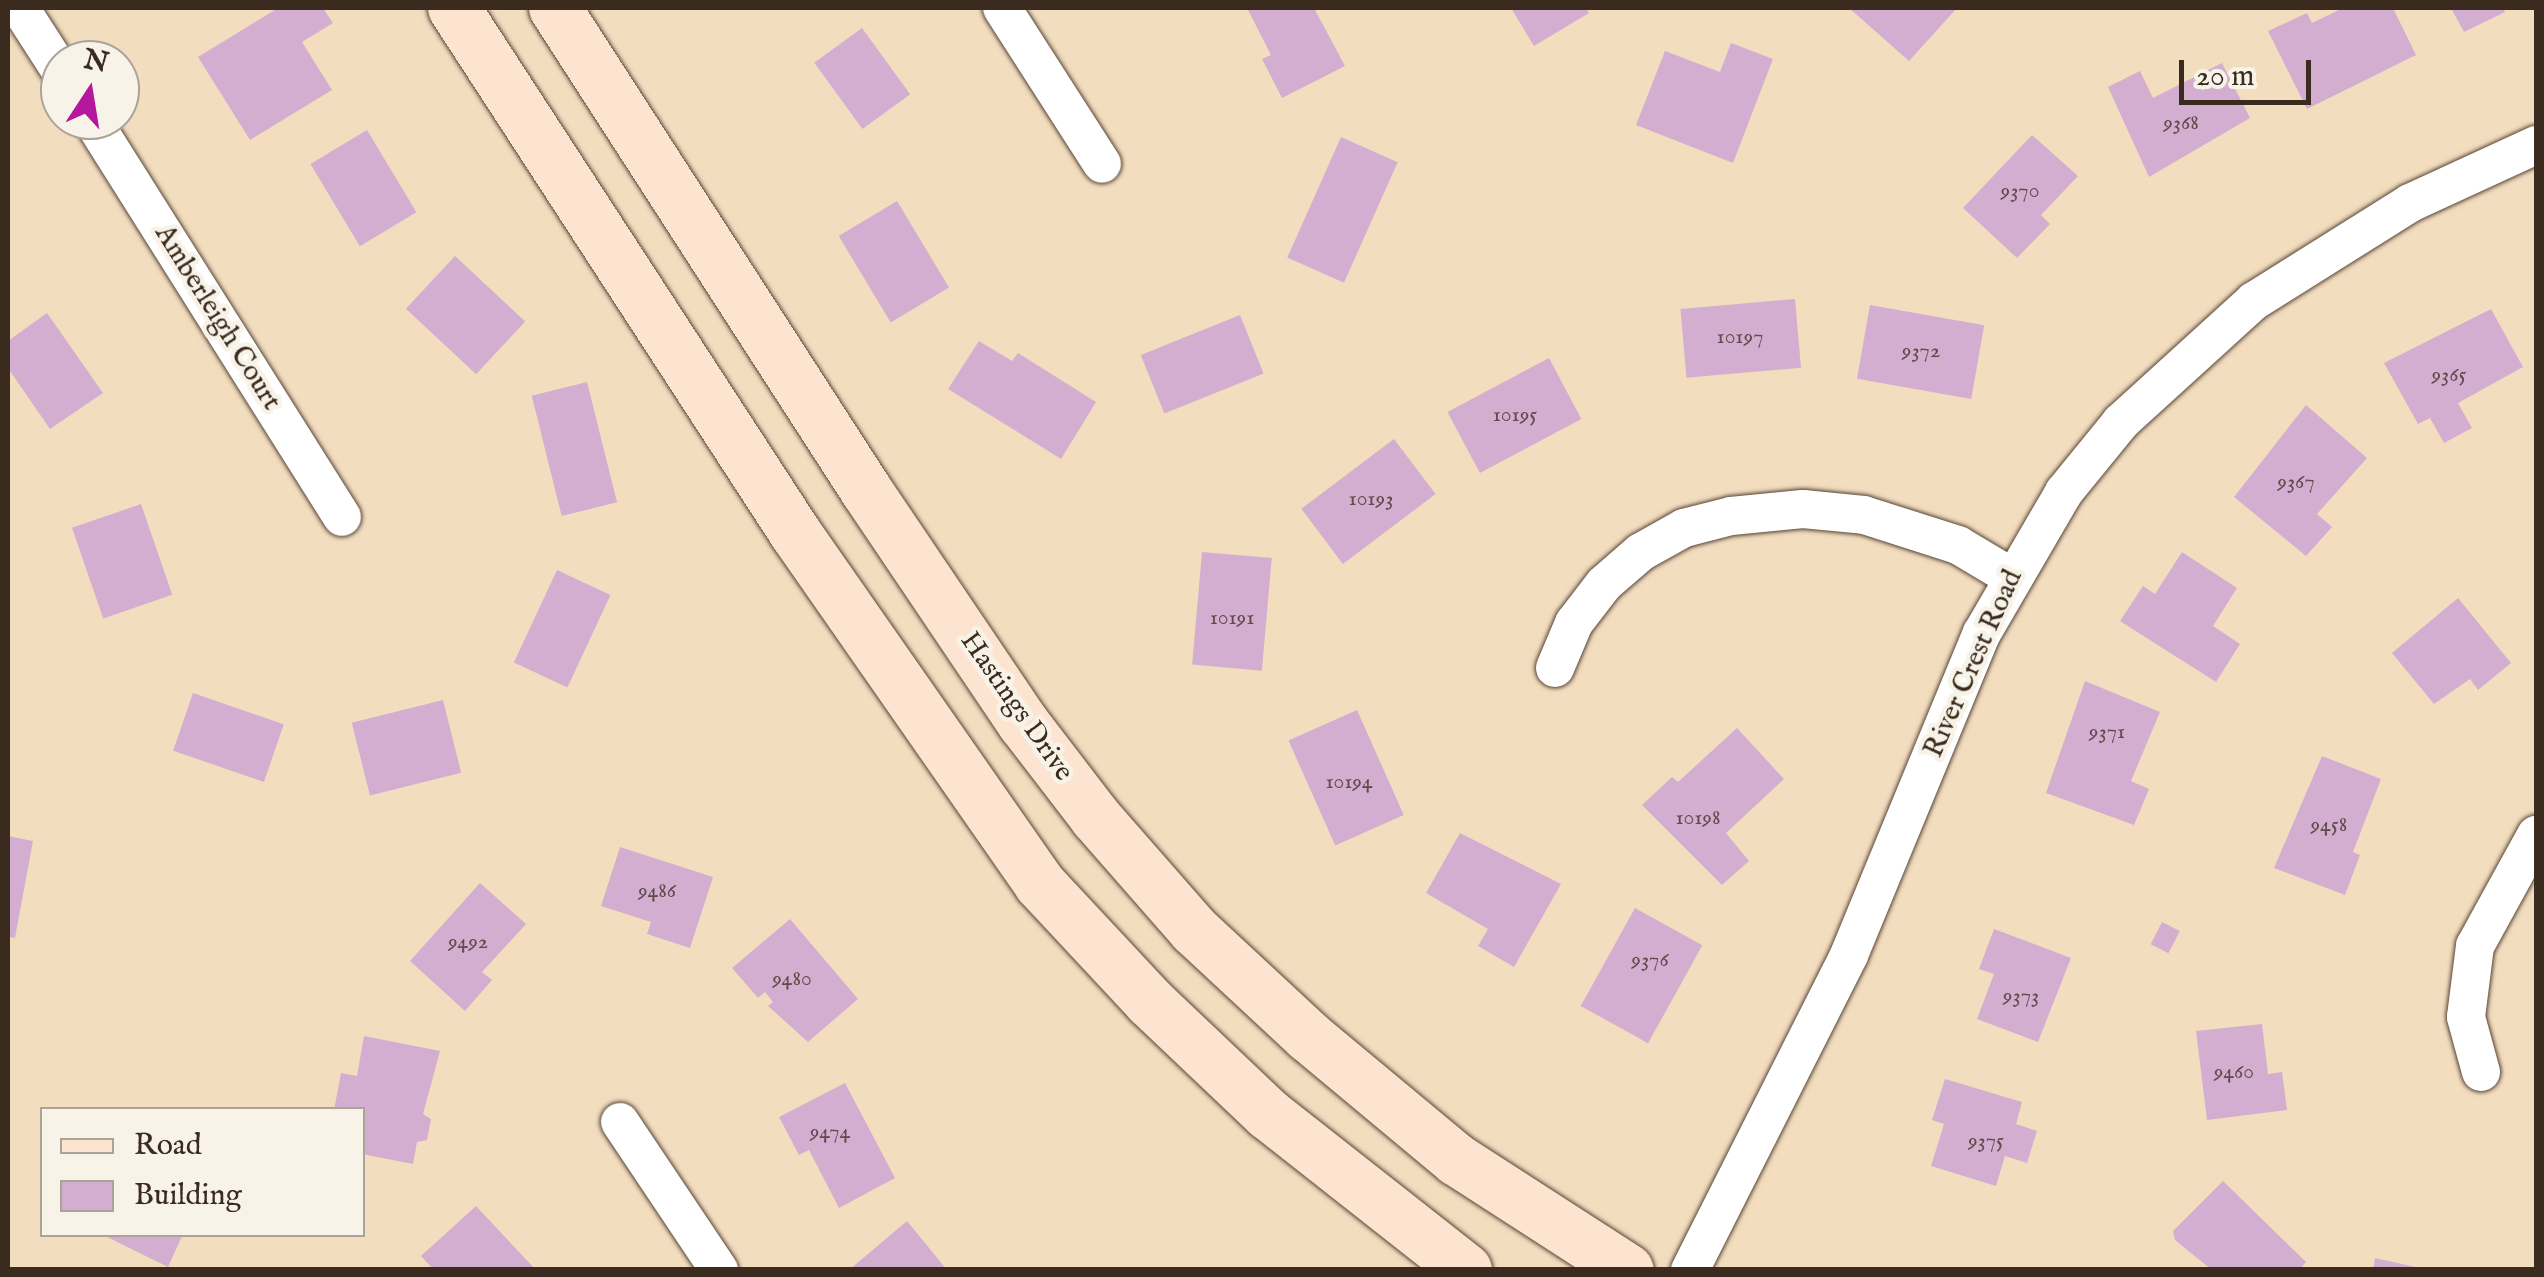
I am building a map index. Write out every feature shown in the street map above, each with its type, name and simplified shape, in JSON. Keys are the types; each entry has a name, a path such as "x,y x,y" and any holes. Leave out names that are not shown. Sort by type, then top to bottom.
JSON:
{"street":[{"path":"20,8 41,40"},
{"path":"454,8 796,534 1040,884 1150,1002 1268,1114 1466,1270"},
{"name":"Hastings Drive","path":"555,8 887,521 1024,724 1096,818 1194,930 1308,1036 1457,1160 1628,1270"},
{"path":"1002,8 1102,164"},
{"name":"Amberleigh Court","path":"105,140 342,517"},
{"name":"River Crest Road","path":"1690,1270 1849,955 2010,576 2064,492 2121,422 2228,322 2322,254 2410,203 2536,145"},
{"path":"1555,668 1574,623 1641,552 1684,528 1732,516 1803,509 1864,515 1958,545 2010,576"},
{"path":"2481,1072 2466,1017 2476,946 2536,834"},
{"path":"620,1122 719,1270"}],"building":[{"path":"278,8 323,8 333,23 302,42 332,90 250,140 198,57"},
{"path":"1247,8 1314,8 1345,66 1282,98 1262,59 1271,55"},
{"path":"1511,8 1586,8 1589,13 1534,46"},
{"path":"1849,8 1957,8 1909,61"},
{"path":"2343,8 2393,8 2416,55 2307,109 2268,31 2307,13 2312,23"},
{"path":"2451,8 2503,8 2505,12 2464,32"},
{"path":"862,28 910,94 862,129 814,63"},
{"path":"1731,43 1773,59 1733,163 1636,125 1665,51 1720,72"},
{"path":"2222,63 2250,118 2149,177 2108,87 2140,71 2153,98"},
{"path":"367,130 416,212 360,246 310,164"},
{"path":"2032,135 2078,176 2041,215 2050,224 2017,258 1963,208"},
{"path":"1341,137 1398,162 1344,283 1287,258"},
{"path":"897,201 949,288 891,323 839,236"},
{"path":"455,256 525,321 476,374 406,309"},
{"path":"1795,299 1801,368 1686,378 1680,309"},
{"path":"1870,305 1984,325 1971,399 1857,379"},
{"path":"2491,309 2523,367 2458,403 2472,428 2444,443 2430,418 2418,424 2384,363"},
{"path":"47,313 103,393 50,429 8,368 8,341"},
{"path":"1240,315 1264,373 1164,413 1141,355"},
{"path":"979,341 1012,361 1018,353 1096,402 1061,459 948,389"},
{"path":"1549,358 1581,419 1480,473 1447,412"},
{"path":"587,382 617,502 562,516 532,396"},
{"path":"2306,405 2367,458 2317,514 2332,527 2306,556 2234,497"},
{"path":"1394,439 1436,494 1343,564 1301,509"},
{"path":"141,504 172,595 103,619 72,528"},
{"path":"1202,552 1272,558 1262,671 1192,665"},
{"path":"2182,552 2237,588 2213,626 2240,644 2216,682 2120,621 2143,586 2155,594"},
{"path":"557,570 610,595 567,687 514,662"},
{"path":"2458,598 2511,663 2478,690 2470,679 2434,704 2392,653"},
{"path":"2085,681 2160,712 2131,781 2149,789 2134,825 2046,793"},
{"path":"193,693 284,724 264,782 173,751"},
{"path":"443,700 461,773 370,796 352,723"},
{"path":"1357,710 1404,815 1335,846 1288,741"},
{"path":"1737,728 1784,779 1726,833 1749,861 1722,885 1642,805 1672,777 1678,782"},
{"path":"2322,756 2381,779 2353,852 2360,855 2345,895 2274,868"},
{"path":"1460,833 1561,884 1514,967 1478,946 1488,929 1426,893"},
{"path":"8,836 33,841 15,938 8,937"},
{"path":"620,847 713,877 690,948 647,934 651,922 601,906"},
{"path":"480,883 526,924 482,972 492,980 465,1011 410,961"},
{"path":"1635,908 1702,945 1648,1043 1581,1006"},
{"path":"790,919 858,999 808,1042 768,1006 773,1002 765,992 758,998 732,968"},
{"path":"2162,922 2180,931 2168,953 2151,944"},
{"path":"1994,929 2071,958 2038,1042 1977,1019 1994,974 1979,969"},
{"path":"2262,1024 2268,1074 2282,1072 2287,1110 2207,1120 2196,1031"},
{"path":"364,1036 440,1051 423,1114 431,1119 427,1140 417,1142 413,1164 365,1155 365,1107 335,1107 341,1073 357,1076"},
{"path":"1945,1079 2022,1102 2016,1124 2037,1131 2027,1163 2005,1156 1996,1186 1931,1166 1944,1124 1932,1120"},
{"path":"845,1083 895,1178 839,1208 809,1150 799,1155 779,1117"},
{"path":"2223,1181 2306,1262 2299,1270 2212,1270 2175,1240 2173,1231"},
{"path":"476,1206 536,1270 434,1270 421,1256"},
{"path":"907,1221 947,1270 849,1270"},
{"path":"107,1237 182,1237 168,1267"},
{"path":"2375,1258 2420,1268 2373,1270"}]}
